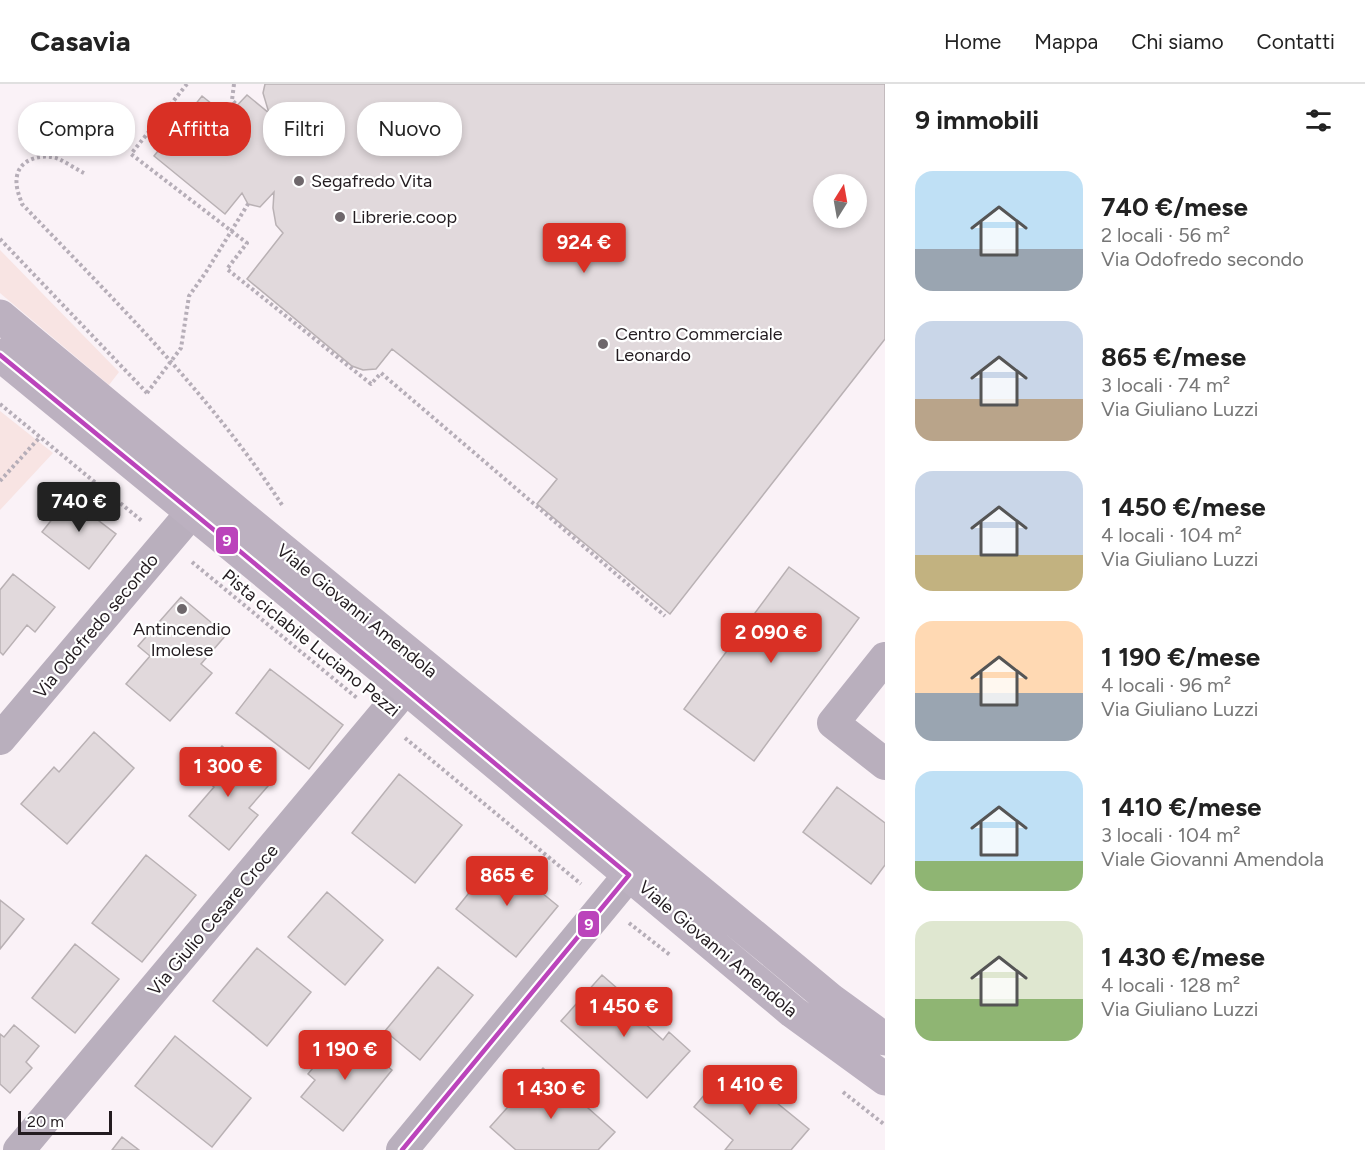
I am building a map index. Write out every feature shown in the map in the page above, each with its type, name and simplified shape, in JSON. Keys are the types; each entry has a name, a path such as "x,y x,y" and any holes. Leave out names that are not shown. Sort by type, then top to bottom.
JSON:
{"main road":[{"name":"Viale Giovanni Amendola","path":"0,316 117,432 192,512 794,1012 885,1079"},
{"name":"Viale Giovanni Amendola","path":"0,355 209,492 567,781 831,1000 885,1039"}],"street":[{"name":"Via Odofredo secondo","path":"0,739 192,512"},
{"path":"885,658 833,723 885,764"},
{"name":"Via Giulio Cesare Croce","path":"19,1150 406,688"},
{"path":"402,1150 628,874"}],"path":[{"path":"187,84 131,154 247,243 227,269 371,384 381,374 665,616"},
{"path":"234,84 232,100 234,102"},
{"path":"84,173 58,159 46,156 36,157 20,168 17,176 17,189 22,204 171,362 232,437 282,506"},
{"path":"86,476 181,348 189,296 248,204"},
{"name":"Pista ciclabile Luciano Pezzi","path":"0,404 604,903"},
{"path":"0,481 40,437"}],"shaded area":[{"path":"0,250 119,372 109,385 0,293"},
{"path":"0,411 53,453 0,510"}],"building":[{"name":"Centro Commerciale Leonardo","path":"265,84 885,84 885,339 670,614 537,504 557,479 392,349 376,369 363,370 352,366 247,279 283,233 276,225 273,208 274,192 260,207 248,204 242,193 225,214 154,156 251,156 251,102 240,102 247,95 263,108 263,156 345,156 345,102 266,102 263,93"},
{"name":"Centro Commerciale Leonardo","path":"202,96 210,102 197,102"},
{"path":"69,498 116,534 89,569 42,532"},
{"path":"789,567 859,618 754,761 684,709"},
{"path":"13,574 55,607 35,632 27,625 3,655 0,652 0,590"},
{"path":"181,597 226,635 201,664 212,673 170,721 126,684 150,656 138,646"},
{"path":"270,669 343,725 309,769 236,713"},
{"path":"94,732 134,768 67,844 21,804 54,767 59,772"},
{"path":"222,746 268,786 249,808 258,815 229,850 189,816 214,787 198,774"},
{"path":"399,774 462,825 415,883 352,833"},
{"path":"837,787 885,823 885,865 871,884 803,832"},
{"path":"146,855 196,895 142,962 92,923"},
{"path":"498,857 558,906 516,957 456,909"},
{"path":"327,892 383,940 345,985 288,937"},
{"path":"0,900 24,919 0,949"},
{"path":"75,944 119,979 75,1033 32,998"},
{"path":"257,948 311,992 267,1046 213,1001"},
{"path":"438,967 473,995 420,1060 385,1031"},
{"path":"602,975 626,996 621,1002 663,1040 669,1032 690,1051 647,1098 561,1021"},
{"path":"14,1025 39,1046 26,1062 32,1068 10,1093 0,1084 0,1034 4,1037"},
{"path":"343,1031 392,1070 343,1131 301,1097 315,1080 308,1074"},
{"path":"175,1036 251,1098 212,1147 135,1086"},
{"path":"543,1068 615,1132 598,1150 516,1150 490,1127"},
{"path":"734,1068 809,1129 791,1150 725,1150 733,1140 694,1107 717,1080 721,1083"},
{"path":"122,1137 139,1150 112,1150"}],"transit line":[{"name":"9","path":"0,355 629,875 402,1150"}],"place":[{"name":"Segafredo Vita","path":"299,181"},
{"name":"Librerie.coop","path":"340,217"},
{"name":"Centro Commerciale Leonardo","path":"603,344"},
{"name":"Antincendio Imolese","path":"182,609"}]}
